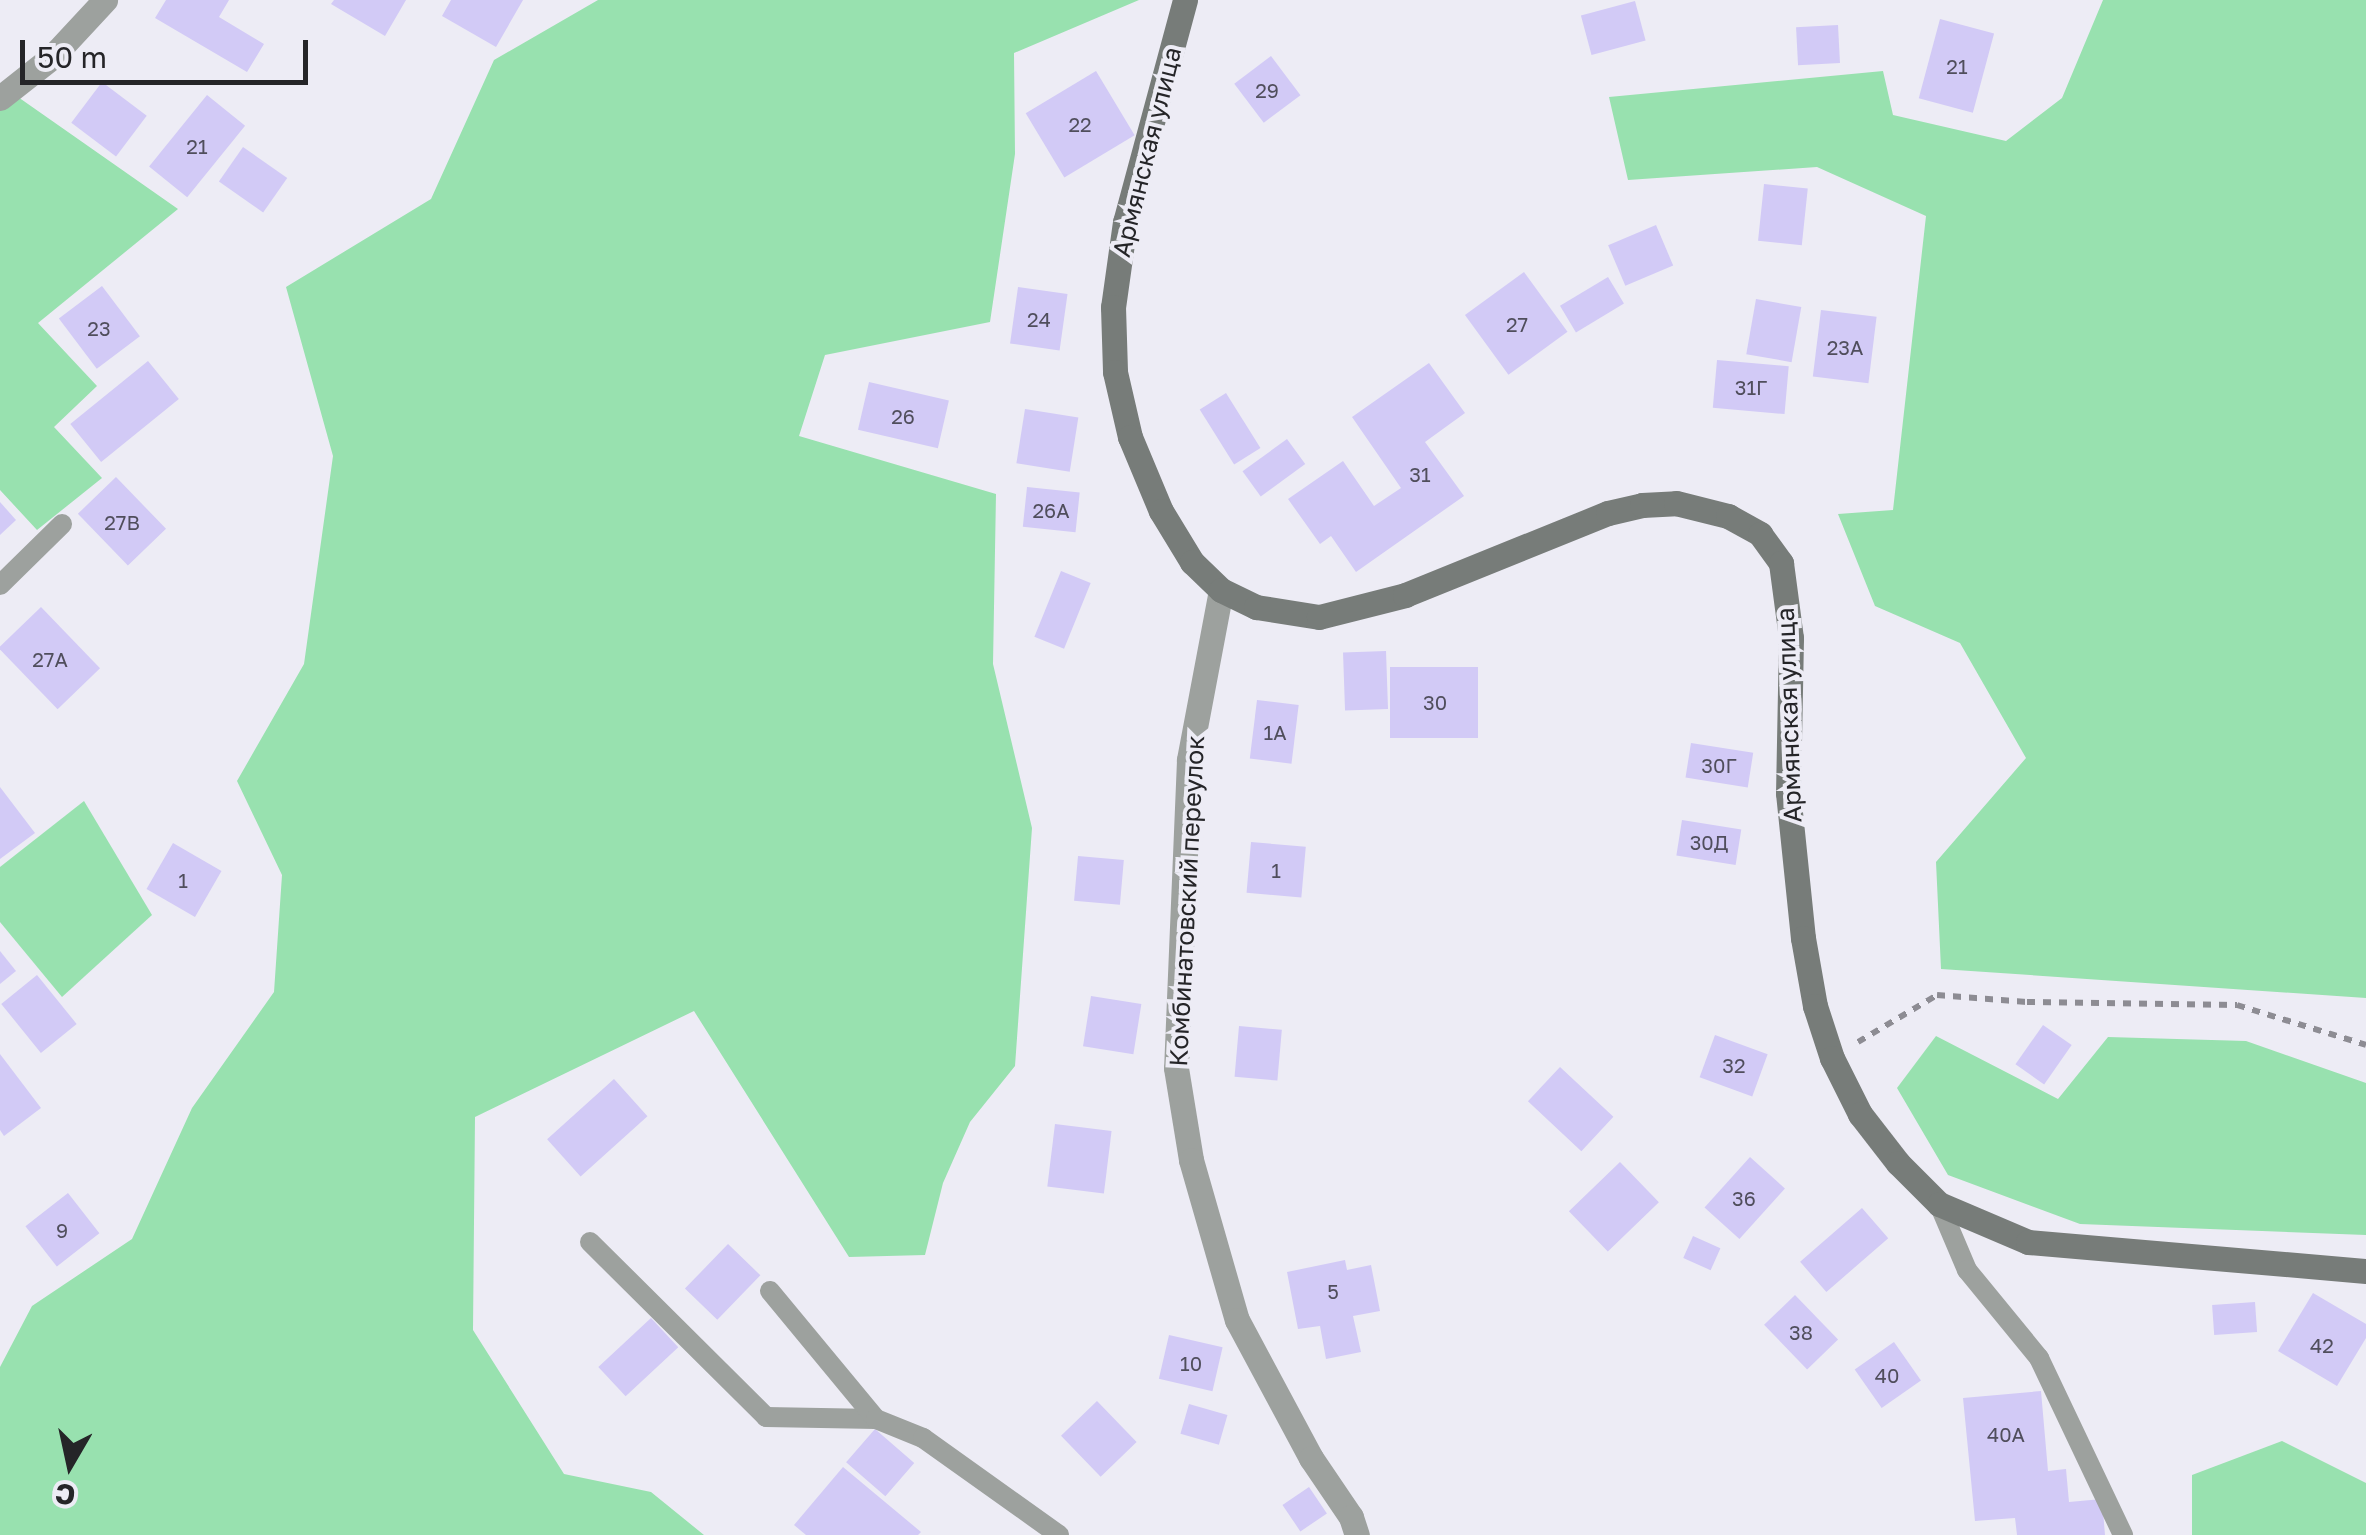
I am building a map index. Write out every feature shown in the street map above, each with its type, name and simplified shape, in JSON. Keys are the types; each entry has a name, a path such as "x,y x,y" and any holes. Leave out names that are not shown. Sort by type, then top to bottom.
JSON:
{"street":[{"path":"0,98 52,57 105,0"},
{"name":"Армянская улица","path":"1185,0 1125,222 1113,307 1115,372 1130,437 1161,511 1192,562 1221,590 1256,607 1320,617 1405,595 1608,514 1642,505 1676,503 1728,516 1760,534 1781,563 1791,638 1788,792 1801,920 1815,1006 1832,1058 1860,1114 1898,1164 1939,1204 2028,1242 2366,1271"},
{"name":"Комбинатовский переулок","path":"1221,590 1189,760 1176,1068 1191,1160 1237,1320 1311,1458 1351,1516 1357,1535"}],"lane":[{"path":"0,585 62,524"},
{"path":"1939,1204 1967,1270 2040,1358 2123,1535"},
{"path":"590,1242 766,1417 876,1419 923,1438 1058,1535"},
{"path":"770,1291 876,1419"}],"path":[{"path":"1832,1058 1937,995 2027,1002 2237,1005 2366,1044"}],"green space":[{"path":"598,0 1139,0 1014,53 1015,154 990,322 825,355 799,436 996,494 993,664 1032,828 1015,1066 970,1122 943,1183 925,1255 849,1257 694,1011 475,1117 473,1330 564,1474 651,1492 704,1535 0,1535 0,1367 32,1306 132,1239 192,1108 274,992 282,875 237,781 304,664 333,456 286,287 431,199 494,60"},
{"path":"2103,0 2366,0 2366,998 1941,969 1936,862 2026,758 1960,643 1875,606 1838,514 1893,510 1926,216 1817,167 1628,180 1609,97 1883,71 1893,115 2006,141 2062,98"},
{"path":"18,97 178,209 38,323 97,386 54,427 102,478 37,530 0,490 0,109"},
{"path":"84,801 152,915 62,997 0,922 0,867"},
{"path":"1936,1036 2058,1099 2108,1037 2246,1041 2366,1083 2366,1235 2080,1224 1948,1175 1897,1088"},
{"path":"2282,1441 2366,1483 2366,1535 2192,1535 2192,1475"}],"building":[{"path":"166,0 229,0 219,17 264,44 247,72 155,18"},
{"path":"334,0 406,0 385,36 331,4"},
{"path":"451,0 523,0 496,47 442,16"},
{"path":"1635,1 1646,41 1592,55 1581,15"},
{"path":"1940,19 1994,33 1973,113 1919,98"},
{"path":"1838,25 1840,63 1798,65 1796,27"},
{"path":"1271,56 1300,95 1264,123 1234,84"},
{"path":"1096,71 1135,135 1064,178 1026,113"},
{"path":"102,82 147,116 116,156 71,123"},
{"path":"207,95 245,126 187,197 149,166"},
{"path":"243,147 287,178 263,212 219,181"},
{"path":"1764,184 1808,189 1802,245 1758,241"},
{"path":"1656,225 1673,266 1625,286 1608,245"},
{"path":"1524,272 1567,332 1508,375 1465,315"},
{"path":"1608,277 1624,304 1576,332 1560,306"},
{"path":"102,286 140,336 97,369 59,318"},
{"path":"1018,287 1068,294 1060,350 1010,343"},
{"path":"1756,299 1801,307 1792,362 1746,354"},
{"path":"1821,310 1877,317 1868,383 1813,377"},
{"path":"1717,360 1789,366 1785,414 1713,408"},
{"path":"148,361 179,399 101,462 70,424"},
{"path":"1429,363 1465,413 1425,442 1464,496 1356,572 1331,536 1320,544 1288,499 1343,461 1374,506 1401,488 1352,417"},
{"path":"869,382 949,400 938,448 858,430"},
{"path":"1226,393 1260,448 1234,465 1200,409"},
{"path":"1025,409 1078,417 1070,472 1016,463"},
{"path":"1287,439 1305,464 1261,496 1243,471"},
{"path":"116,477 166,529 128,566 78,514"},
{"path":"1027,487 1080,493 1076,532 1023,527"},
{"path":"0,502 16,520 0,535"},
{"path":"1061,571 1091,583 1064,649 1034,637"},
{"path":"41,607 100,668 58,709 0,649"},
{"path":"1386,651 1388,709 1345,710 1343,653"},
{"path":"1390,667 1478,667 1478,738 1390,738"},
{"path":"1257,700 1299,705 1291,764 1250,759"},
{"path":"1691,743 1753,753 1748,787 1686,778"},
{"path":"0,787 35,833 0,859"},
{"path":"1682,820 1741,829 1736,865 1676,856"},
{"path":"1251,842 1306,847 1301,898 1247,893"},
{"path":"173,843 221,871 195,917 146,889"},
{"path":"1078,856 1124,860 1120,905 1074,901"},
{"path":"0,951 16,971 0,984"},
{"path":"37,975 77,1024 41,1053 1,1004"},
{"path":"1091,996 1141,1004 1133,1054 1083,1046"},
{"path":"2043,1025 2072,1045 2044,1084 2015,1064"},
{"path":"1239,1026 1282,1030 1277,1081 1235,1077"},
{"path":"1715,1035 1768,1054 1752,1096 1700,1077"},
{"path":"0,1054 41,1108 4,1136 0,1130"},
{"path":"1560,1067 1613,1117 1581,1151 1528,1101"},
{"path":"614,1079 647,1116 581,1176 547,1139"},
{"path":"1055,1124 1112,1131 1104,1193 1047,1187"},
{"path":"1750,1157 1785,1188 1739,1239 1704,1208"},
{"path":"1620,1162 1659,1202 1608,1252 1569,1211"},
{"path":"68,1193 99,1233 57,1266 25,1226"},
{"path":"1862,1208 1888,1238 1826,1292 1800,1262"},
{"path":"1693,1236 1720,1248 1711,1270 1683,1258"},
{"path":"728,1244 760,1275 717,1320 685,1289"},
{"path":"1345,1260 1347,1270 1371,1265 1380,1311 1353,1316 1361,1352 1326,1359 1320,1326 1298,1329 1287,1272"},
{"path":"2313,1293 2366,1324 2366,1338 2337,1386 2278,1351"},
{"path":"1795,1295 1838,1340 1807,1369 1764,1325"},
{"path":"2255,1302 2257,1332 2214,1335 2212,1305"},
{"path":"651,1318 678,1347 626,1396 598,1367"},
{"path":"1169,1335 1223,1347 1212,1391 1159,1379"},
{"path":"1894,1342 1921,1381 1882,1408 1855,1370"},
{"path":"2041,1391 2048,1471 2066,1469 2069,1502 2102,1499 2105,1535 2017,1535 2015,1518 1975,1521 1963,1398"},
{"path":"1097,1401 1137,1442 1101,1477 1061,1436"},
{"path":"1189,1404 1227,1415 1219,1445 1180,1434"},
{"path":"875,1429 914,1463 885,1496 846,1462"},
{"path":"843,1467 921,1532 806,1535 794,1525"},
{"path":"1309,1487 1327,1514 1300,1531 1282,1505"}]}
